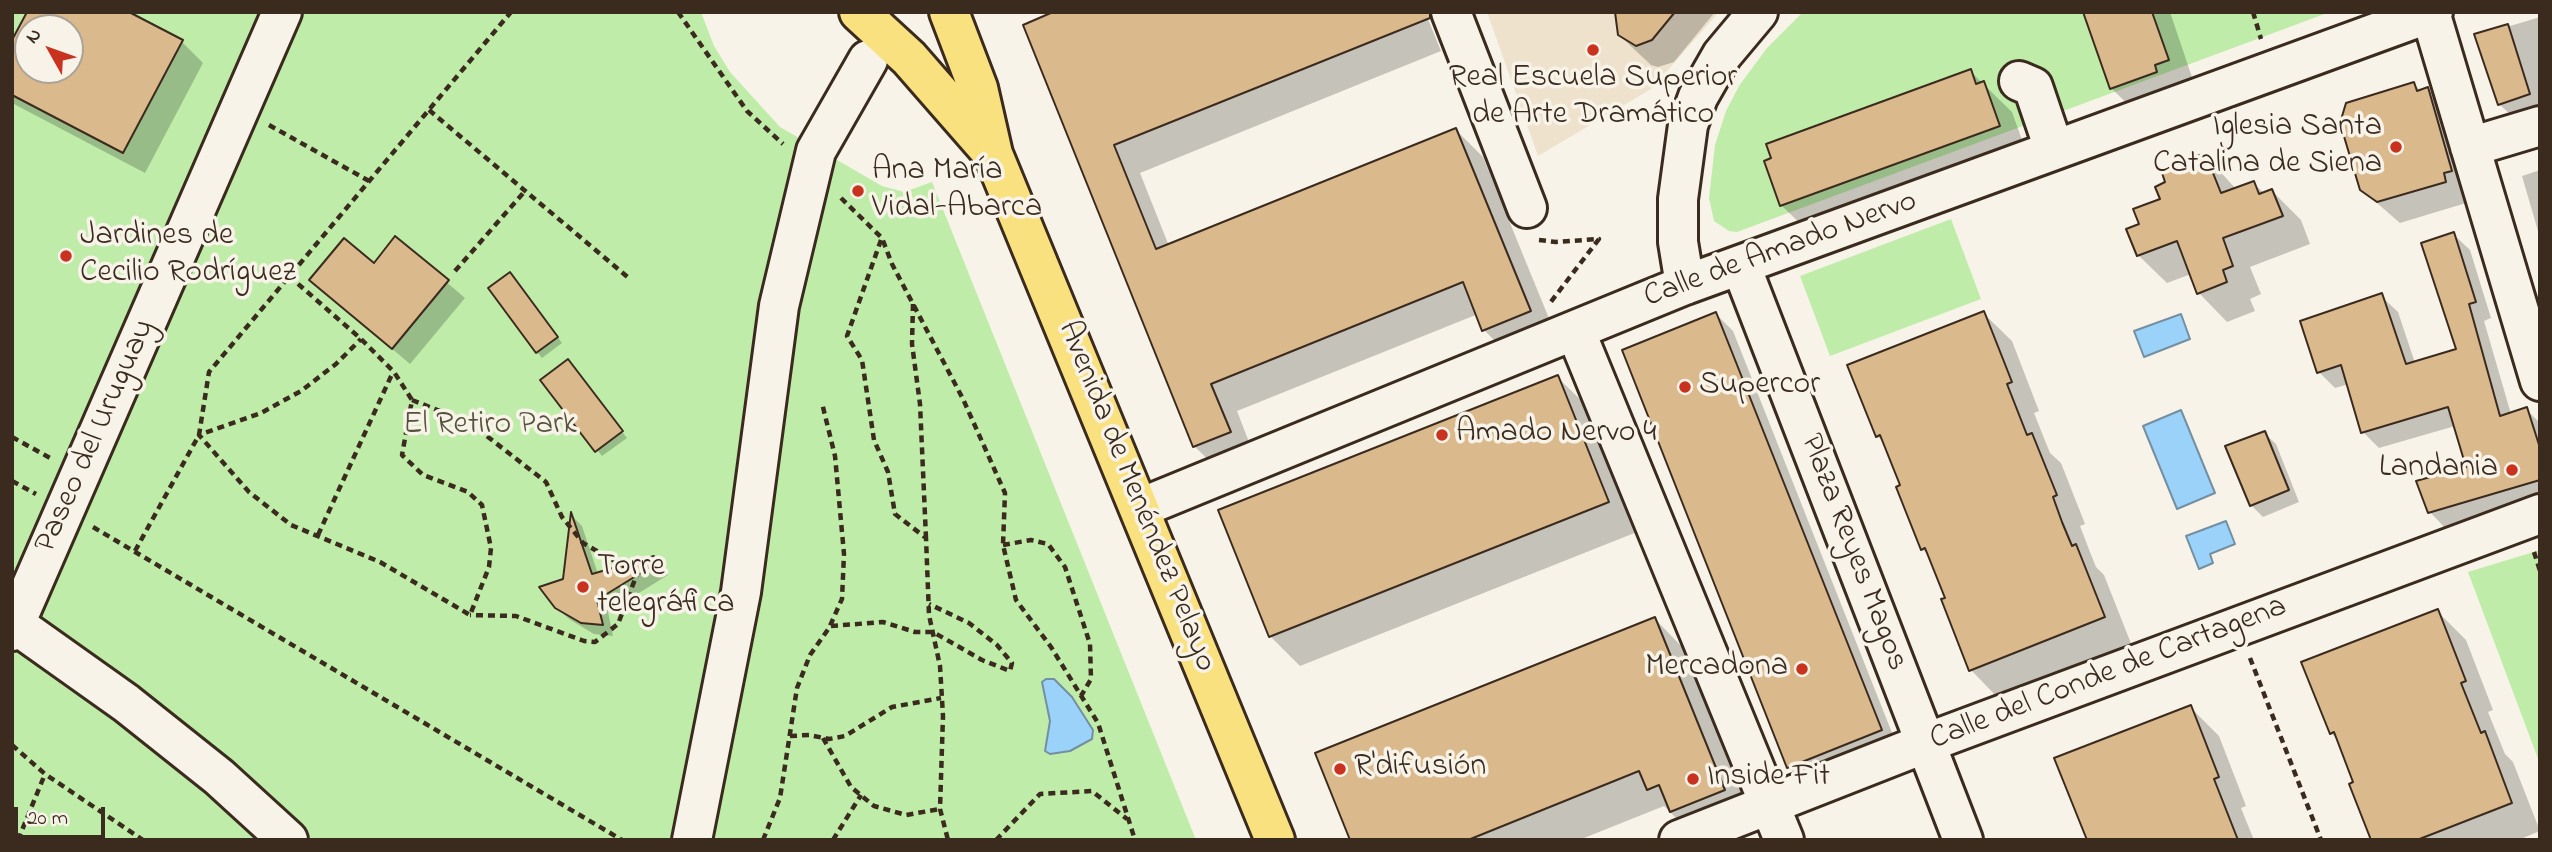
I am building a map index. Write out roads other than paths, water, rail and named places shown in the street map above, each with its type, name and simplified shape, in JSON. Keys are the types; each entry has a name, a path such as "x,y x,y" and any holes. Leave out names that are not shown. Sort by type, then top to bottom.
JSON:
{"main road":[{"name":"Avenida de Menéndez Pelayo","path":"859,12 909,58 993,154"},
{"name":"Avenida de Menéndez Pelayo","path":"949,12 978,89 993,154 1275,840"}],"street":[{"name":"Paseo del Uruguay","path":"13,626 282,12"},
{"path":"1451,12 1527,208"},
{"path":"1685,285 1678,242 1678,199 1688,125 1698,97 1722,55 1758,12"},
{"path":"2431,13 2470,148 2531,318 2540,381"},
{"name":"Calle de Amado Nervo","path":"1140,509 1562,317 1685,285 2431,13"},
{"path":"692,840 741,592 779,306 816,151 868,60"},
{"path":"2019,81 2033,87 2054,149"},
{"path":"2470,148 2540,126"},
{"name":"Plaza Reyes Magos","path":"1741,265 1964,840"},
{"path":"1562,317 1784,840"},
{"name":"Calle del Conde de Cartagena","path":"1679,840 1926,743 2540,514"},
{"path":"13,626 126,703 219,776 288,840"}],"water":[{"path":"2181,314 2190,339 2144,357 2134,331"},
{"path":"2181,410 2215,493 2177,509 2143,426"},
{"path":"2226,521 2235,544 2210,554 2213,563 2199,569 2186,536"},
{"path":"1054,679 1072,697 1093,730 1092,739 1070,751 1050,754 1045,751 1050,721 1042,682"}],"place":[{"name":"Real Escuela Superior de Arte Dramático","path":"1593,50"},
{"name":"Iglesia Santa Catalina de Siena","path":"2396,147"},
{"name":"Ana María Vidal-Abarca","path":"858,191"},
{"name":"Jardines de Cecilio Rodríguez","path":"66,256"},
{"name":"Supercor","path":"1685,387"},
{"name":"Amado Nervo 4","path":"1442,435"},
{"name":"Landania","path":"2512,470"},
{"name":"Torre telegráfica","path":"583,587"},
{"name":"Mercadona","path":"1802,669"},
{"name":"R'difusión","path":"1340,769"},
{"name":"Inside Fit","path":"1693,779"}],"park label":[{"name":"El Retiro Park","path":"490,427"}]}
